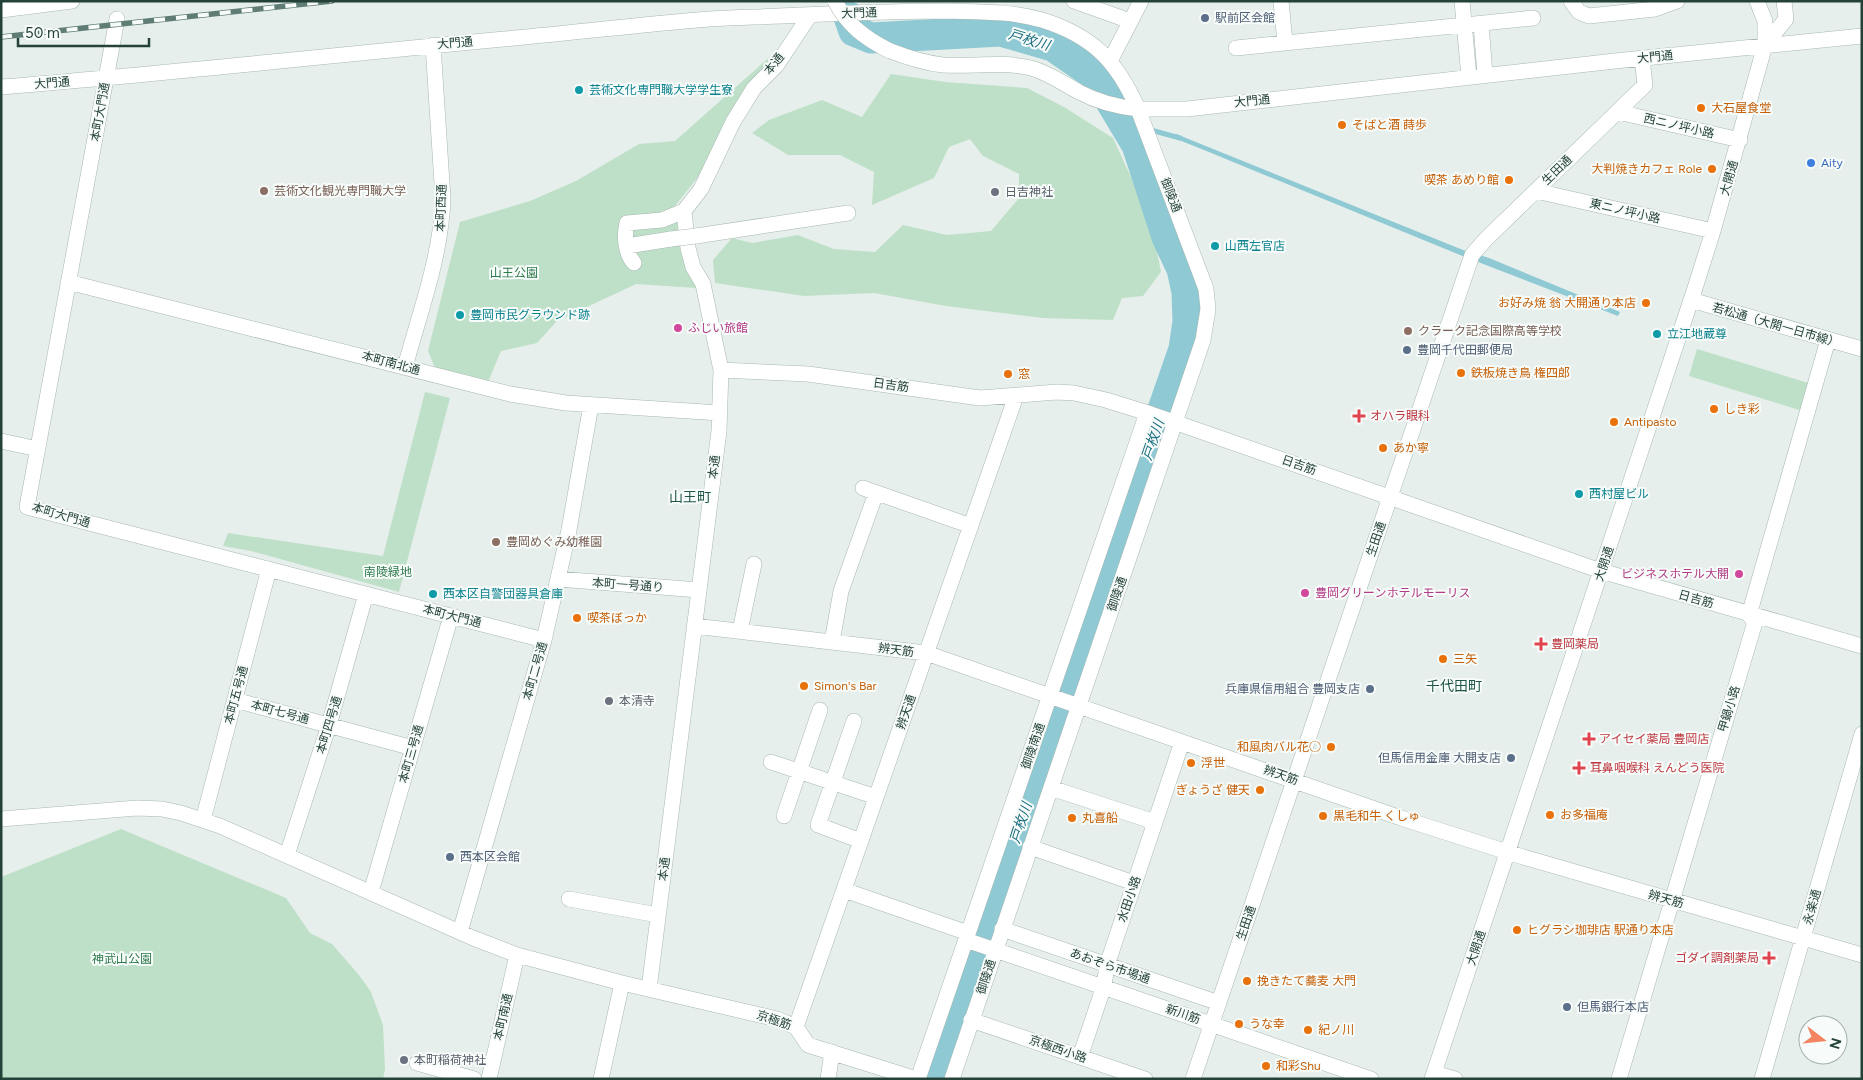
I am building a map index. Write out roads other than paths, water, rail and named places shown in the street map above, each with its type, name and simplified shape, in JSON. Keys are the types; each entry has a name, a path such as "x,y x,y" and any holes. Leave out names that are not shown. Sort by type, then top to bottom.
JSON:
{"street":[{"path":"1,10 72,1"},
{"path":"835,1 848,22 859,33 888,50 906,57 944,65 1003,64 1033,69 1047,74 1094,99 1110,105 1138,109"},
{"path":"1074,1 1130,21"},
{"path":"1110,61 1141,1"},
{"path":"1281,1 1286,43"},
{"path":"1462,1 1469,77"},
{"path":"1571,1 1579,12 1589,16 1655,8 1677,1"},
{"path":"1757,1 1764,21 1765,45"},
{"path":"1765,45 1786,19 1784,1"},
{"name":"大門通","path":"1,88 710,19 923,11 992,12 1021,15 1040,20 1074,33 1089,42 1110,61 1124,80 1138,109 1187,109 1642,58 1862,36"},
{"name":"本通","path":"649,989 720,414 721,370 702,284 693,267 688,248 684,211 700,189 733,122 754,88 776,66 810,15"},
{"path":"1236,48 1533,18"},
{"name":"本町大門通","path":"117,20 27,507 544,640"},
{"path":"1481,24 1485,76"},
{"name":"本町西通","path":"405,367 438,248 442,216 443,199 433,45"},
{"name":"大開通","path":"1433,1076 1714,231 1765,45"},
{"name":"生田通","path":"1193,1079 1472,255 1481,244 1645,85 1642,58"},
{"name":"御陵通","path":"952,1079 993,948 1002,929 1051,788 1076,705 1173,422 1204,340 1208,318 1208,298 1199,267 1138,109"},
{"name":"西ニノ坪小路","path":"1618,112 1740,140"},
{"name":"東ニノ坪小路","path":"1536,191 1714,231"},
{"path":"634,263 629,257 627,246 625,231 628,222 662,220 684,211"},
{"path":"627,246 848,214"},
{"name":"本町南北通","path":"68,282 510,394 591,405 720,414"},
{"name":"若松通（大開一日市線）","path":"1691,300 1862,349"},
{"name":"甲鍋小路","path":"1619,1079 1755,622 1749,614 1828,340"},
{"name":"日吉筋","path":"721,370 808,374 980,398 1057,392 1074,393 1106,400 1601,571 1862,646"},
{"name":"辨天通","path":"796,1027 1016,396"},
{"name":"本町二号通","path":"460,932 544,640 579,479 591,405"},
{"name":"御陵南通","path":"917,1079 968,938 1149,414"},
{"path":"1,441 38,449"},
{"path":"832,642 841,592 870,491 971,526"},
{"path":"740,631 754,564"},
{"name":"本町五号通","path":"203,820 269,569"},
{"name":"本町一号通り","path":"558,579 699,590"},
{"name":"本町四号通","path":"287,855 329,726 366,594"},
{"name":"本町三号通","path":"371,892 451,616"},
{"name":"辨天筋","path":"694,626 926,653 1401,818 1672,901 1862,955"},
{"name":"本町七号通","path":"234,700 413,748"},
{"path":"784,816 820,710"},
{"path":"854,721 818,825 861,841"},
{"name":"永楽通","path":"1762,1079 1862,734"},
{"name":"水田小路","path":"1080,1057 1104,986 1106,965 1182,742"},
{"path":"770,762 876,797"},
{"path":"1051,788 1155,822"},
{"name":"京極筋","path":"1,819 137,808 162,809 203,820 517,955 622,983 777,1019 796,1027 808,1045 917,1079"},
{"path":"1030,847 1134,883"},
{"name":"新川筋","path":"844,890 993,948 1371,1079"},
{"path":"568,899 658,915"},
{"name":"あおぞら市場通","path":"1002,929 1219,1003"},
{"name":"本町南通","path":"489,1079 517,955"},
{"path":"601,1079 622,983"},
{"name":"京極西小路","path":"971,1020 1145,1079"},
{"path":"828,1079 832,1052"},
{"path":"417,1063 474,1079"},
{"path":"1433,1076 1455,1079"}],"water":[{"path":"1176,134 1620,312 1618,316 1460,255 1174,138"}],"waterway":[{"name":"戸枚川","path":"849,17 854,31 871,38 1001,31 1053,46 1095,75 1137,145 1167,237 1182,269 1187,292 1188,322 1184,349 1055,721 936,1079"},
{"path":"1125,123 1180,138"}],"railway":[{"path":"1,37 332,1"}],"place":[{"name":"駅前区会館","path":"1205,18"},
{"name":"芸術文化専門職大学学生寮","path":"579,90"},
{"name":"大石屋食堂","path":"1701,108"},
{"name":"そばと酒 蒔歩","path":"1342,125"},
{"name":"Aity","path":"1811,163"},
{"name":"大判焼きカフェ Role","path":"1712,169"},
{"name":"喫茶 あめり館","path":"1509,180"},
{"name":"芸術文化観光専門職大学","path":"264,191"},
{"name":"日吉神社","path":"995,192"},
{"name":"山西左官店","path":"1215,246"},
{"name":"お好み焼 翁 大開通り本店","path":"1646,303"},
{"name":"豊岡市民グラウンド跡","path":"460,315"},
{"name":"ふじい旅館","path":"678,328"},
{"name":"クラーク記念国際高等学校","path":"1408,331"},
{"name":"立江地蔵尊","path":"1657,334"},
{"name":"豊岡千代田郵便局","path":"1407,350"},
{"name":"鉄板焼き鳥 権四郎","path":"1461,373"},
{"name":"窓","path":"1008,374"},
{"name":"しき彩","path":"1714,409"},
{"name":"オハラ眼科","path":"1359,416"},
{"name":"Antipasto","path":"1614,422"},
{"name":"あか寧","path":"1383,448"},
{"name":"西村屋ビル","path":"1579,494"},
{"name":"豊岡めぐみ幼稚園","path":"496,542"},
{"name":"ビジネスホテル大開","path":"1739,574"},
{"name":"豊岡グリーンホテルモーリス","path":"1305,593"},
{"name":"西本区自警団器具倉庫","path":"433,594"},
{"name":"喫茶ぼっか","path":"577,618"},
{"name":"豊岡薬局","path":"1541,644"},
{"name":"三矢","path":"1443,659"},
{"name":"Simon's Bar","path":"804,686"},
{"name":"兵庫県信用組合 豊岡支店","path":"1370,689"},
{"name":"本清寺","path":"609,701"},
{"name":"アイセイ薬局 豊岡店","path":"1589,739"},
{"name":"和風肉バル花○","path":"1331,747"},
{"name":"但馬信用金庫 大開支店","path":"1511,758"},
{"name":"浮世","path":"1191,763"},
{"name":"耳鼻咽喉科 えんどう医院","path":"1579,768"},
{"name":"ぎょうざ 健天","path":"1260,790"},
{"name":"お多福庵","path":"1550,815"},
{"name":"黒毛和牛 くしゅ","path":"1323,816"},
{"name":"丸喜船","path":"1072,818"},
{"name":"西本区会館","path":"450,857"},
{"name":"ヒグラシ珈琲店 駅通り本店","path":"1517,930"},
{"name":"ゴダイ調剤薬局","path":"1769,958"},
{"name":"挽きたて蕎麦 大門","path":"1247,981"},
{"name":"但馬銀行本店","path":"1567,1007"},
{"name":"うな幸","path":"1239,1024"},
{"name":"紀ノ川","path":"1308,1030"},
{"name":"本町稲荷神社","path":"404,1060"},
{"name":"和彩Shu","path":"1266,1066"}],"district":[{"name":"山王町","path":"690,497"},
{"name":"千代田町","path":"1454,686"}],"park label":[{"name":"山王公園","path":"514,273"},
{"name":"南陵緑地","path":"388,572"},
{"name":"神武山公園","path":"122,959"}]}
